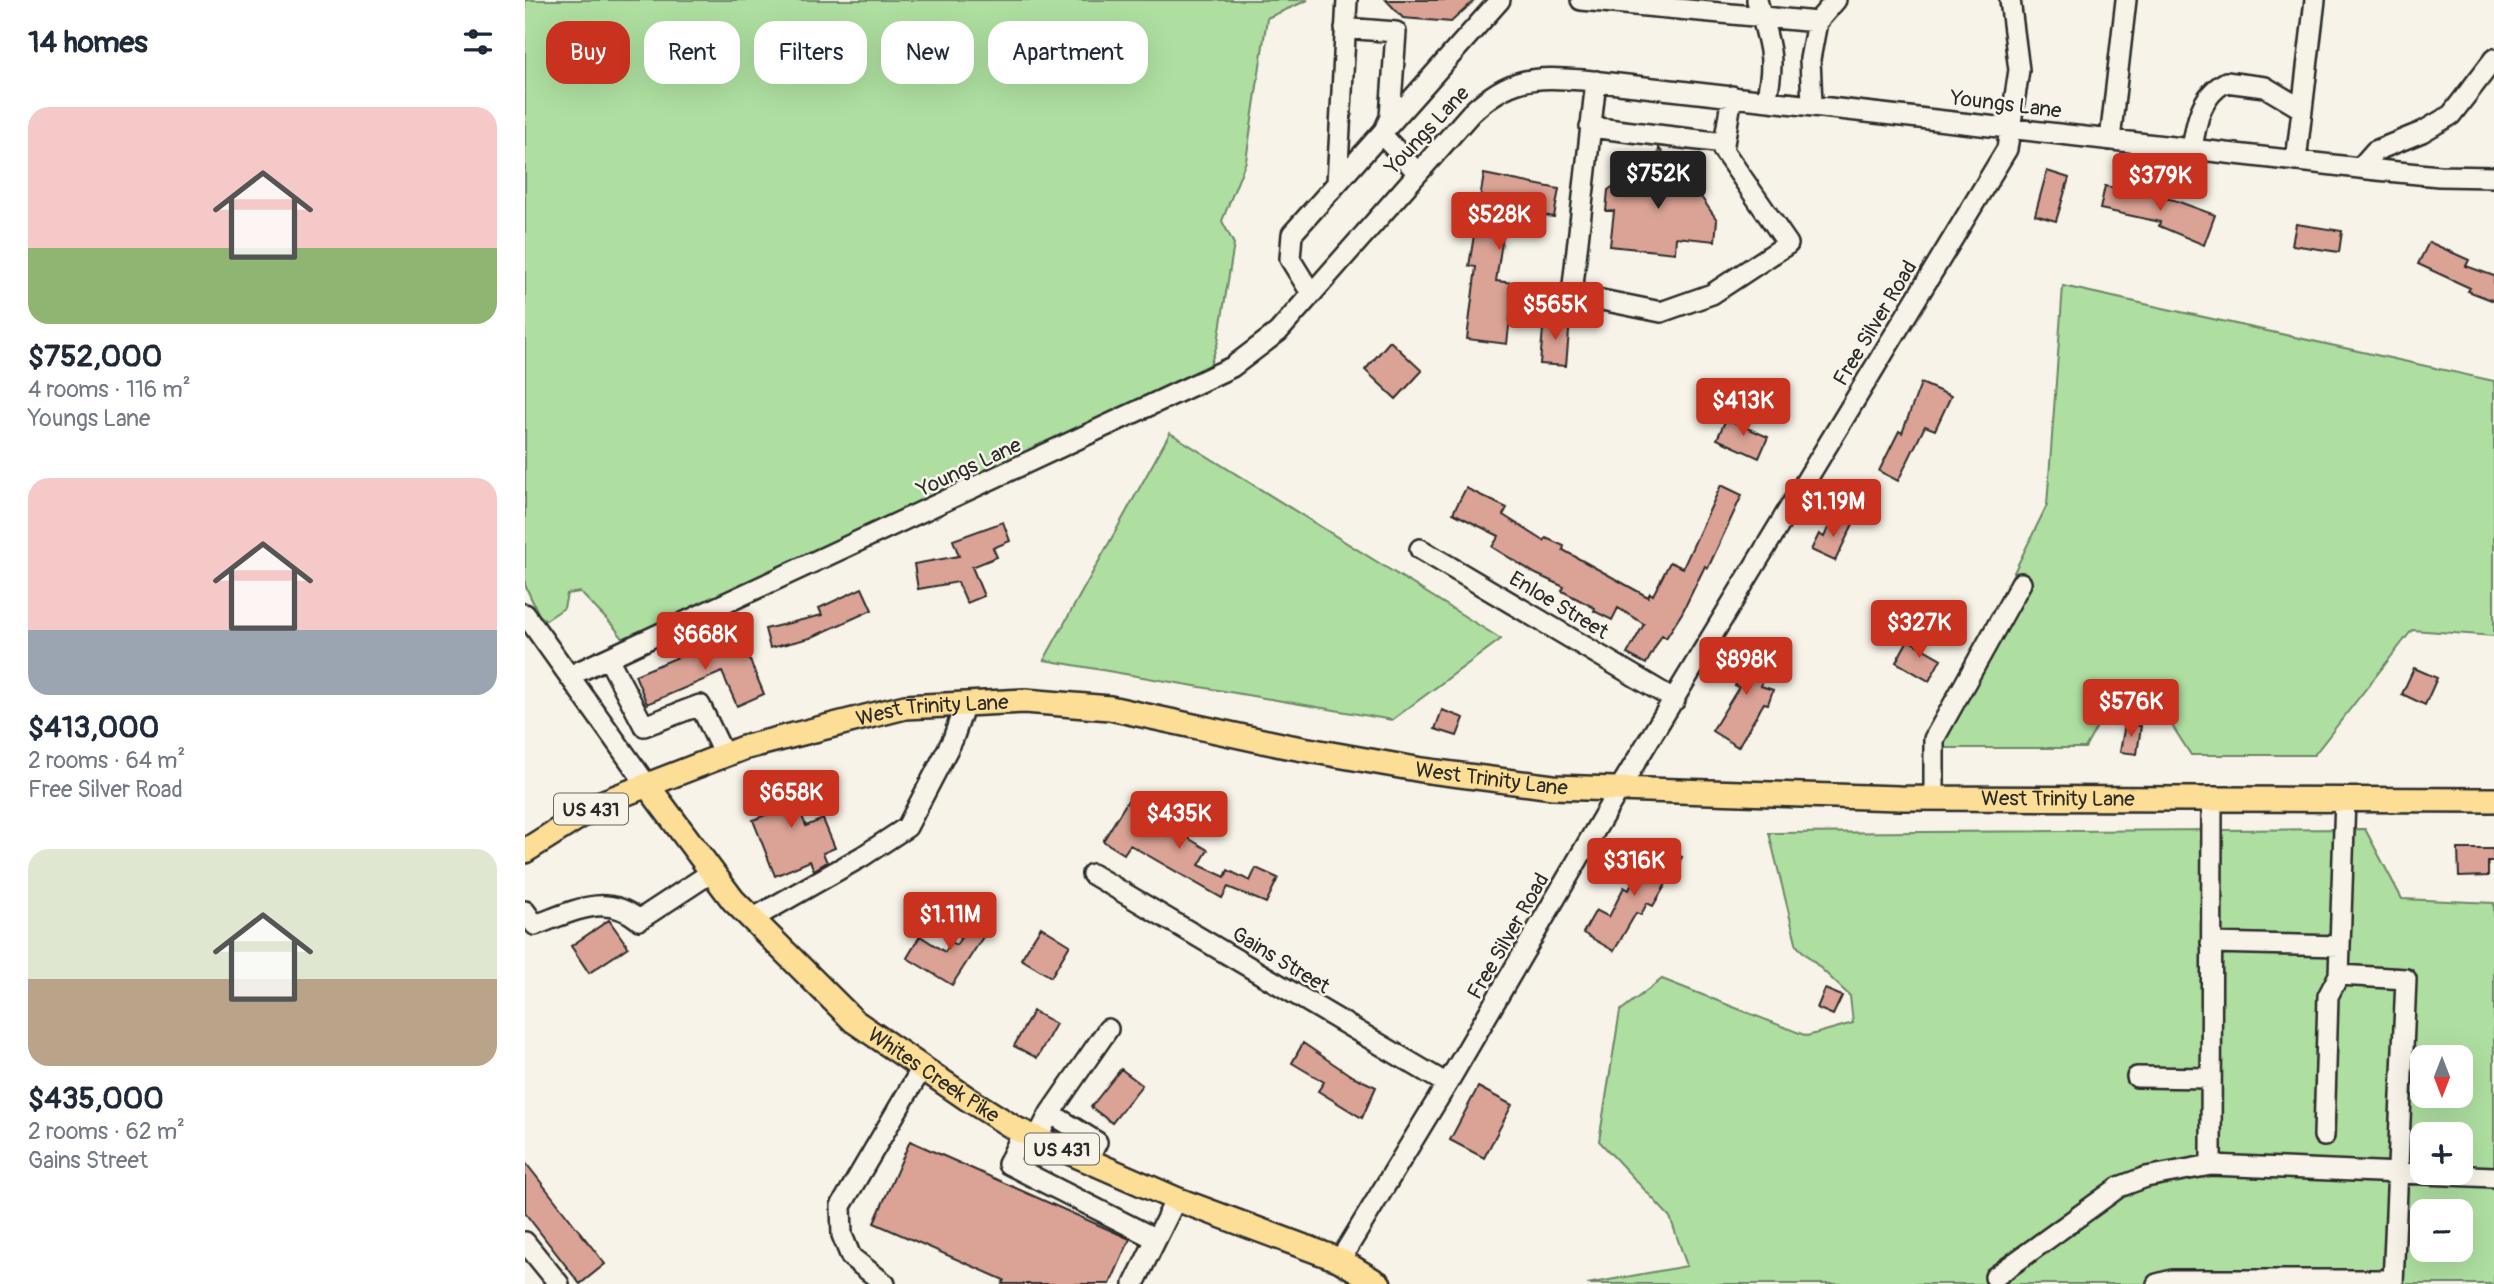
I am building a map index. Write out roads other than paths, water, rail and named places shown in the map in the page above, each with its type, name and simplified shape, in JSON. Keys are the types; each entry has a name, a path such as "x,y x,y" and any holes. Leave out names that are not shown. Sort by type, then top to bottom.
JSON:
{"main road":[{"name":"West Trinity Lane","path":"525,851 601,803 724,755 905,707 1025,701 1110,708 1286,746 1422,770 1541,786 1618,791 1934,797 2494,800"},
{"name":"Whites Creek Pike","path":"647,785 712,872 752,919 855,1021 922,1068 1030,1135 1176,1199 1340,1260 1379,1284"}],"street":[{"path":"1338,183 1347,0"},
{"path":"1311,293 1295,271 1289,245 1292,234 1500,0"},
{"path":"1581,0 1817,22"},
{"path":"1757,0 1771,43 1773,72 1766,100"},
{"path":"1812,104 1810,59 1817,22 1836,0"},
{"name":"Free Silver Road","path":"1340,1260 1447,1084 1618,791 2007,149 2019,70 2010,0"},
{"path":"2110,140 2126,0"},
{"path":"2296,161 2315,0"},
{"path":"1345,28 1396,32 1390,117 1382,135"},
{"path":"2360,168 2375,151 2421,132 2451,115 2494,60"},
{"name":"Youngs Lane","path":"569,676 1233,367 1278,332 1471,113 1505,86 1546,77 1595,81 2360,168 2439,176 2494,177"},
{"path":"1595,81 1572,294 1661,312 1712,294 1788,244 1723,150 1732,96"},
{"path":"2192,149 2196,120 2207,97 2226,82 2265,88 2302,109"},
{"path":"1590,127 1724,143"},
{"path":"1382,135 1418,173"},
{"name":"Enloe Street","path":"1420,549 1675,700"},
{"path":"1934,797 1934,739 2021,583"},
{"path":"525,614 647,785"},
{"path":"608,658 644,726 700,705 724,755"},
{"path":"752,919 863,856 907,827 953,739 965,704"},
{"path":"2211,1165 2212,797"},
{"path":"2323,1136 2327,996 2339,975 2345,798"},
{"path":"525,911 535,925 593,904 626,909 639,920 712,872"},
{"name":"Gains Street","path":"1092,874 1447,1084"},
{"path":"2211,943 2340,946"},
{"path":"2158,1284 2172,1280 2393,1282 2406,979 2339,975"},
{"path":"1108,1029 1050,1113 1008,1164 1156,1239"},
{"path":"885,1284 851,1257 842,1235 841,1206 922,1068"},
{"path":"2137,1077 2211,1078"},
{"path":"1050,1113 1097,1142 1088,1160"},
{"path":"1995,1277 2119,1187 2146,1177 2211,1165 2494,1177"},
{"path":"1134,1284 1176,1199"},
{"path":"525,1241 559,1284"}]}
